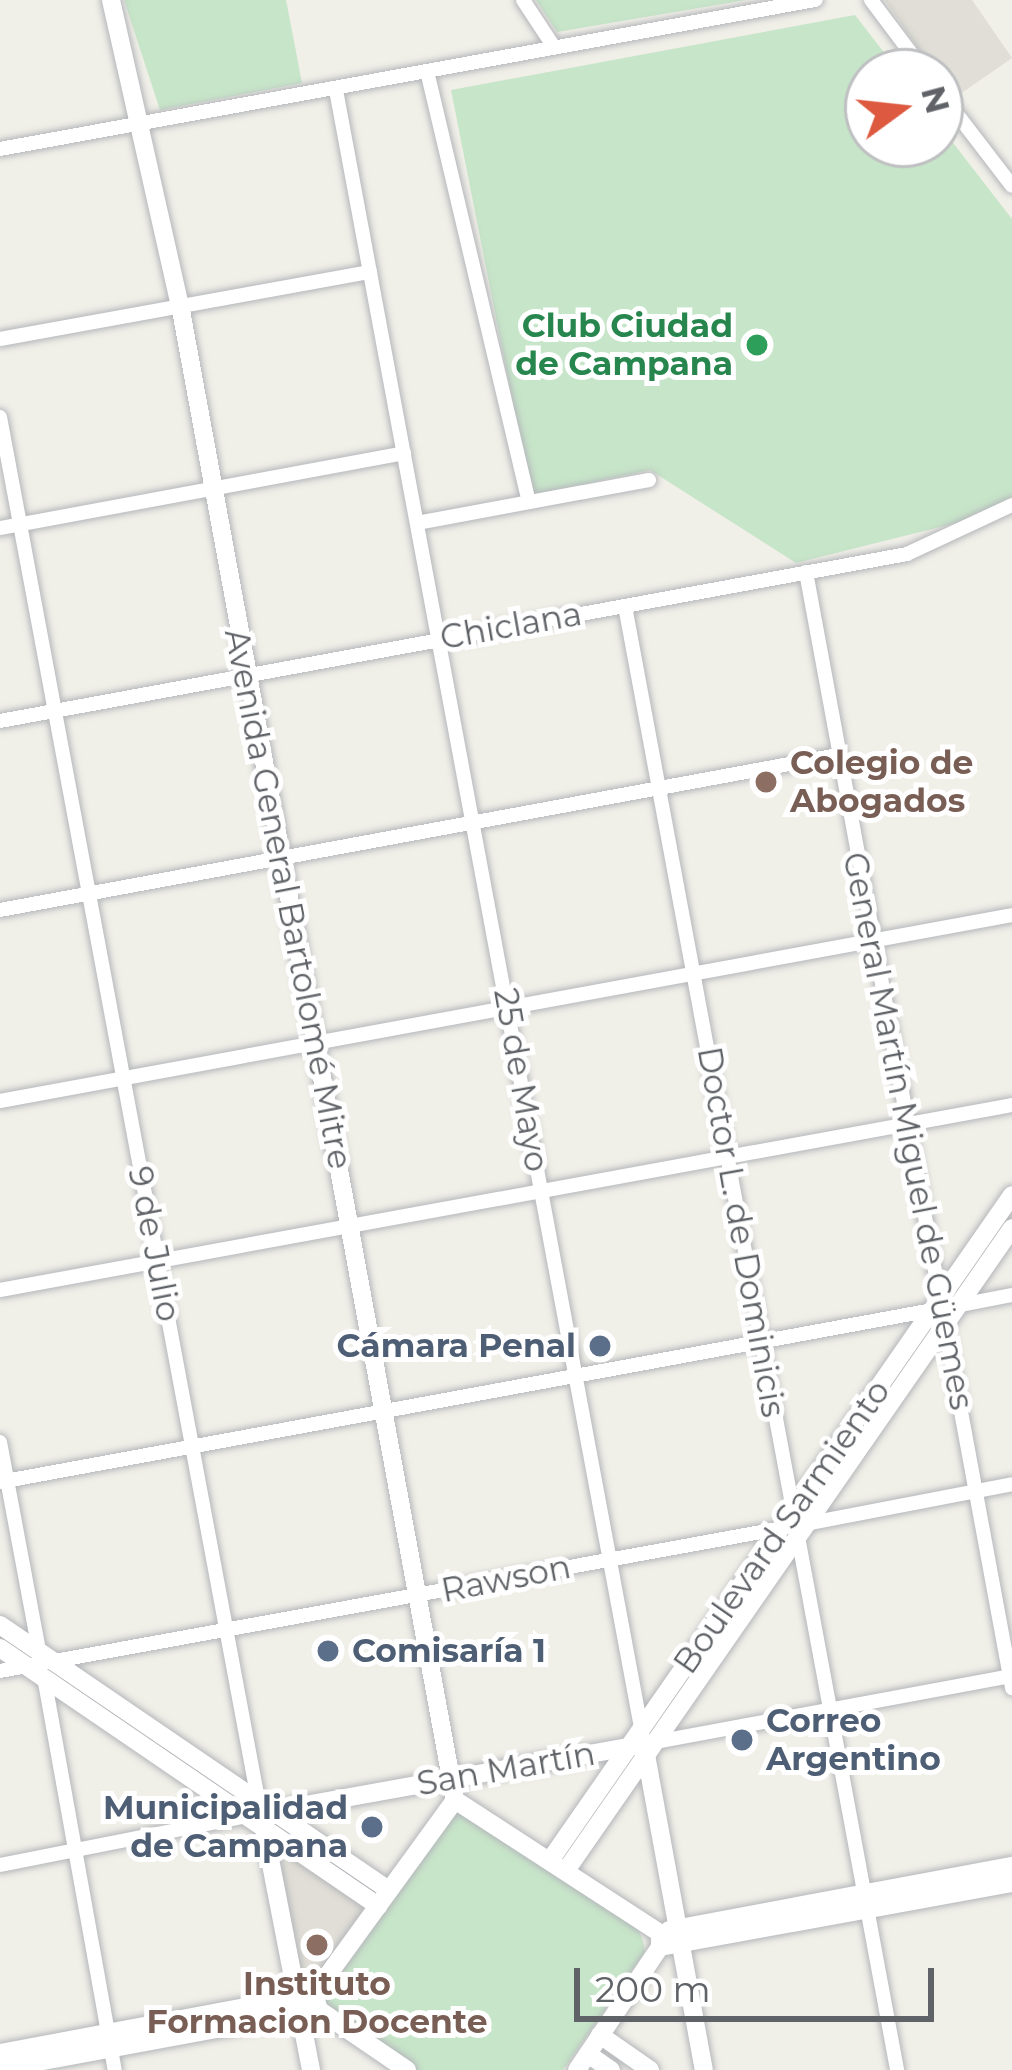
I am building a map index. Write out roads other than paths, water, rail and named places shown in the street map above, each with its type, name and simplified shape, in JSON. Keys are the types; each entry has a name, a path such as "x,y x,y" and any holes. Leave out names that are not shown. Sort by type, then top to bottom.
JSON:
{"main road":[{"name":"Avenida General Bartolomé Mitre","path":"111,0 143,123 180,305 453,1790"},
{"name":"Boulevard Sarmiento","path":"559,1864 943,1310 1012,1196"},
{"name":"Boulevard Sarmiento","path":"943,1310 1012,1228"},
{"path":"0,1624 41,1663 383,1898"},
{"path":"0,1648 41,1663"},
{"name":"San Martín","path":"261,1813 453,1790 643,1743"},
{"name":"25 de Mayo","path":"643,1743 669,1937 704,2070"},
{"path":"308,2004 453,1790 669,1937 866,1901 1012,1882"},
{"name":"9 de Julio","path":"261,1813 308,2004 311,2070"},
{"path":"866,1901 1012,1866"},
{"path":"611,2070 582,2062 669,1937"},
{"path":"0,2053 109,2040 308,2004 407,2070"},
{"path":"600,2035 650,2070"},
{"path":"0,2069 109,2040"}],"street":[{"path":"523,0 552,44"},
{"path":"0,149 336,90 552,44 815,0"},
{"path":"871,0 907,48"},
{"path":"427,71 530,501"},
{"name":"25 de Mayo","path":"336,90 643,1743"},
{"path":"964,123 1012,186"},
{"path":"0,339 370,272"},
{"name":"9 de Julio","path":"0,417 261,1813"},
{"path":"0,528 404,453"},
{"path":"417,523 649,480"},
{"name":"Chiclana","path":"0,721 907,554 1012,505"},
{"name":"General Martín Miguel de Güemes","path":"806,572 1011,1680"},
{"name":"Doctor L. de Dominicis","path":"625,605 897,2070"},
{"path":"0,910 838,755"},
{"path":"0,1101 1012,915"},
{"path":"0,1290 1012,1105"},
{"path":"4,1482 1012,1295"},
{"path":"0,1442 115,2070"},
{"name":"Rawson","path":"0,1671 1012,1484"},
{"name":"San Martín","path":"643,1743 1011,1680"},
{"name":"San Martín","path":"0,1865 261,1813"}],"place":[{"name":"Club Ciudad de Campana","path":"757,345"},
{"name":"Colegio de Abogados","path":"766,782"},
{"name":"Cámara Penal","path":"600,1346"},
{"name":"Comisaría 1","path":"328,1651"},
{"name":"Correo Argentino","path":"742,1740"},
{"name":"Municipalidad de Campana","path":"372,1827"},
{"name":"Instituto Formacion Docente","path":"317,1945"}]}
